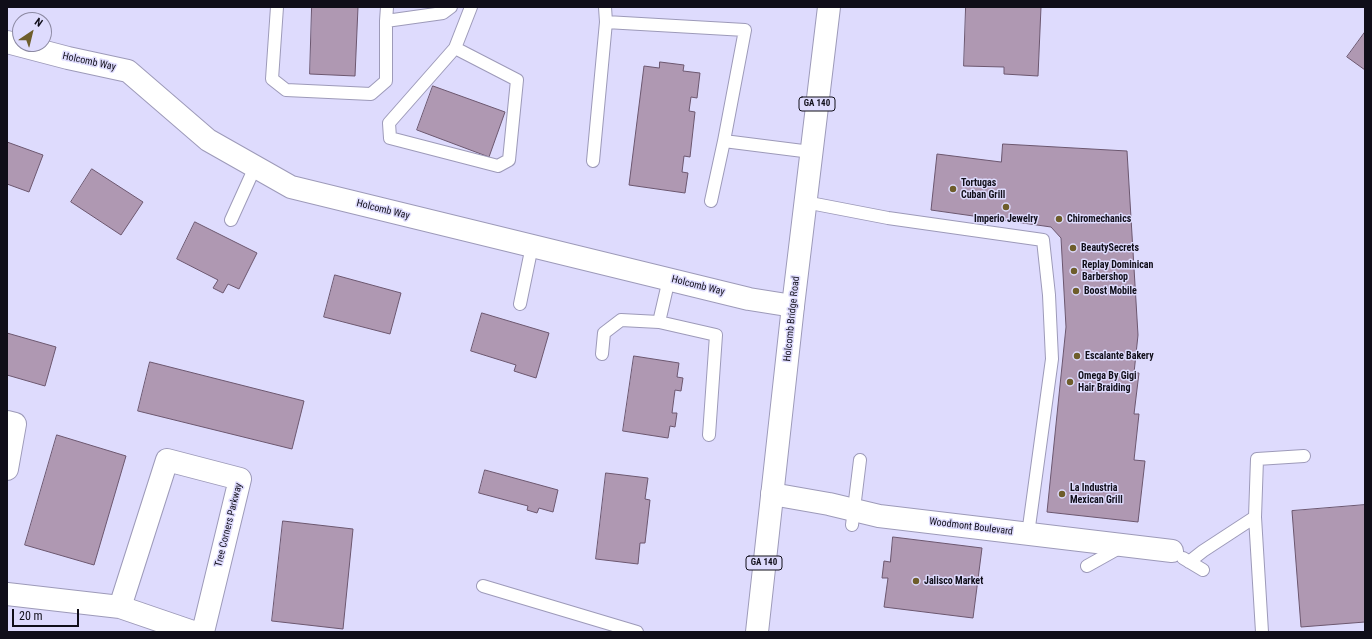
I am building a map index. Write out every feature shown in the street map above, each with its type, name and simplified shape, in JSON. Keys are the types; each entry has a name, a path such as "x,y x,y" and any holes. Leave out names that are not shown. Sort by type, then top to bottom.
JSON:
{"street":[{"name":"Holcomb Bridge Road","path":"757,632 793,306 829,7"},
{"name":"Holcomb Way","path":"7,42 68,58 128,70 208,140 291,188 749,299 793,306"},
{"path":"7,422 15,424 7,469"},
{"name":"Tree Corners Parkway","path":"120,607 167,460 240,479 203,632"},
{"name":"Woodmont Boulevard","path":"772,494 853,518 879,516 1124,545 1180,557"},
{"path":"7,594 120,607 193,632"}],"lane":[{"path":"277,7 272,79 286,90 371,94 386,81 387,7"},
{"path":"386,21 443,13 451,7"},
{"path":"455,48 517,80 509,160 498,166 390,138 389,123 455,48 471,7"},
{"path":"593,161 606,22 605,7"},
{"path":"606,22 745,30 711,201"},
{"path":"724,141 812,152"},
{"path":"231,220 255,166"},
{"path":"805,202 888,218 1042,240 1049,295 1052,359 1028,534"},
{"path":"520,304 532,246"},
{"path":"659,322 668,279"},
{"path":"602,354 604,333 621,320 659,322 716,335 709,436"},
{"path":"1262,632 1255,517 1257,459 1304,456"},
{"path":"853,518 860,460"},
{"path":"1180,557 1203,551 1255,517"},
{"path":"1087,566 1124,545"},
{"path":"1180,557 1203,570"},
{"path":"483,586 637,632"}],"building":[{"path":"312,7 358,7 355,76 310,74"},
{"path":"966,7 1041,7 1038,76 1004,74 1004,67 964,66"},
{"path":"1365,32 1365,70 1347,57"},
{"path":"660,62 684,65 683,71 700,73 697,98 691,97 689,111 695,112 690,157 684,156 682,172 688,173 685,193 629,185 644,66 659,68"},
{"path":"433,86 505,112 489,157 417,130"},
{"path":"7,142 43,155 29,192 7,184"},
{"path":"1003,144 1127,151 1138,335 1134,373 1139,373 1134,414 1139,414 1134,460 1145,461 1138,522 1047,512 1066,327 1061,238 1051,227 931,210 937,154 1001,162"},
{"path":"92,169 143,202 121,235 71,202"},
{"path":"195,222 257,253 239,289 228,284 223,293 213,288 218,280 177,259"},
{"path":"335,275 401,293 390,334 324,317"},
{"path":"482,313 549,333 536,378 514,371 516,365 471,351"},
{"path":"7,333 56,347 45,386 7,375"},
{"path":"634,356 679,363 677,377 683,378 681,391 675,390 672,413 677,413 675,427 670,426 668,438 623,431"},
{"path":"150,362 304,401 292,449 138,411"},
{"path":"57,435 126,456 94,565 25,545"},
{"path":"485,470 558,490 553,512 539,508 537,513 527,510 528,506 479,493"},
{"path":"606,473 648,478 645,499 650,500 645,543 640,543 638,564 596,559"},
{"path":"1365,505 1365,622 1301,627 1292,511"},
{"path":"283,521 353,529 343,629 272,621"},
{"path":"893,537 982,548 973,618 884,607 888,578 882,578 884,561 890,562"}],"place":[{"name":"Tortugas Cuban Grill","path":"953,189"},
{"name":"Imperio Jewelry","path":"1006,207"},
{"name":"Chiromechanics","path":"1059,219"},
{"name":"BeautySecrets","path":"1073,248"},
{"name":"Replay Dominican Barbershop","path":"1074,271"},
{"name":"Boost Mobile","path":"1076,291"},
{"name":"Escalante Bakery","path":"1077,356"},
{"name":"Omega By Gigi Hair Braiding","path":"1070,382"},
{"name":"La Industria Mexican Grill","path":"1062,494"},
{"name":"Jalisco Market","path":"916,581"}]}
